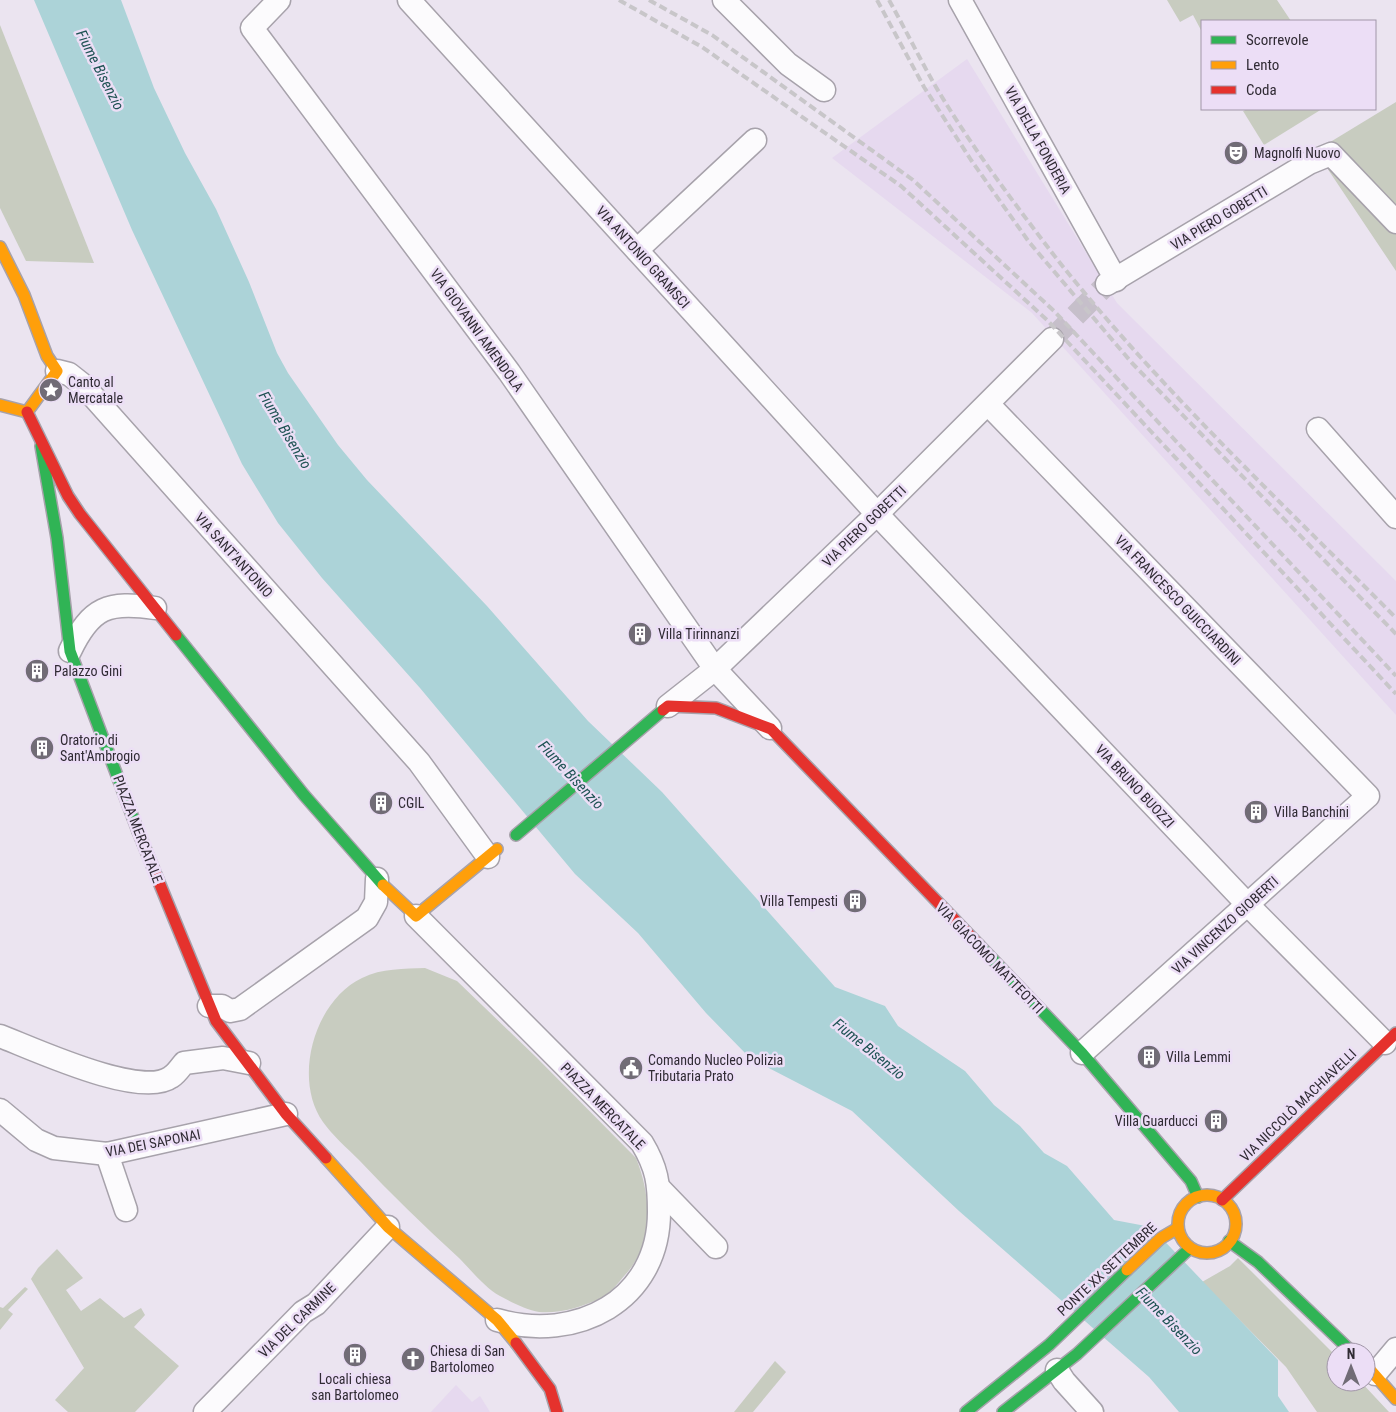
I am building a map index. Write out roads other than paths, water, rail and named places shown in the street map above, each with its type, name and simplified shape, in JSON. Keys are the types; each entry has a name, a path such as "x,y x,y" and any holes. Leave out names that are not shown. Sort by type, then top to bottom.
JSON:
{"street":[{"name":"VIA GIOVANNI AMENDOLA","path":"279,0 252,28 509,372 714,669"},
{"name":"VIA ANTONIO GRAMSCI","path":"409,0 877,514"},
{"path":"724,0 788,64 824,90"},
{"name":"VIA DELLA FONDERIA","path":"960,0 978,36 1019,103 1112,282"},
{"path":"637,250 755,140"},
{"name":"VIA PIERO GOBETTI","path":"1112,282 1309,163 1331,154 1396,222"},
{"path":"0,247 24,295 47,356 56,371 27,412 0,404"},
{"name":"VIA PIERO GOBETTI","path":"668,706 714,669 877,514 1052,339"},
{"name":"VIA SANT'ANTONIO","path":"56,371 69,374 83,385 412,754 492,853"},
{"name":"VIA FRANCESCO GUICCIARDINI","path":"988,404 1368,796"},
{"name":"PIAZZA MERCATALE","path":"27,412 41,446 80,514 304,795 377,879 642,1143 655,1165 659,1188 659,1230 648,1264 639,1279 607,1309 567,1325 540,1328 517,1326 497,1320"},
{"path":"1318,429 1396,517"},
{"name":"PIAZZA MERCATALE","path":"41,446 56,538 70,650 77,674 158,884 216,1021 286,1114 383,1232 497,1320 550,1389 558,1411"},
{"name":"VIA BRUNO BUOZZI","path":"877,514 1248,905 1390,1042"},
{"path":"70,650 82,627 95,614 117,606 131,604 155,608"},
{"name":"VIA GIACOMO MATTEOTTI","path":"714,669 1082,1053 1191,1181 1198,1196"},
{"name":"VIA GIACOMO MATTEOTTI","path":"668,706 716,708 771,729"},
{"path":"516,835 668,706"},
{"name":"VIA VINCENZO GIOBERTI","path":"1082,1053 1368,796"},
{"path":"416,916 492,853"},
{"path":"209,1006 222,1006 230,1011 240,1009 367,918 376,902 377,879"},
{"path":"0,1036 106,1077 126,1081 162,1081 171,1077 184,1063 223,1058 249,1063"},
{"name":"VIA NICCOLÒ MACHIAVELLI","path":"1222,1200 1390,1042"},
{"name":"VIA DEI SAPONAI","path":"0,1110 36,1140 54,1148 107,1154 286,1114"},
{"path":"107,1154 126,1210"},
{"path":"659,1188 716,1247"},
{"path":"1198,1196 1214,1196 1222,1200 1234,1214 1234,1233 1229,1241 1223,1248 1207,1253 1190,1248 1184,1242 1178,1228 1178,1220 1184,1205 1198,1196"},
{"name":"PONTE XX SETTEMBRE","path":"966,1412 1015,1374 1162,1238 1178,1228"},
{"name":"VIA DEL CARMINE","path":"206,1412 303,1312 316,1304 383,1232"},
{"path":"1229,1241 1258,1262 1342,1342"},
{"path":"1003,1412 1077,1354 1190,1248"},
{"path":"1376,1365 1396,1349"},
{"path":"1057,1370 1064,1381 1092,1412"},
{"path":"1376,1377 1396,1399"}],"water":[{"name":"Fiume Bisenzio","path":"34,0 121,0 154,88 185,153 216,209 249,282 277,353 288,373 338,445 367,480 487,606 588,721 662,792 835,987 885,1006 898,1026 965,1071 994,1105 1020,1126 1044,1153 1067,1166 1114,1220 1151,1227 1278,1360 1278,1396 1289,1412 1179,1412 1149,1377 959,1211 852,1111 761,1064 746,1054 706,1013 638,933 575,874 420,688 322,578 278,523 242,464 132,230"}],"tunnel":[{"path":"1052,339 1107,284"}],"railway":[{"path":"619,0 702,47 901,186 1047,320 1396,694"},
{"path":"649,0 712,35 913,180 1054,311 1396,676"},
{"path":"877,0 924,87 971,160 1029,242 1132,363 1396,634"},
{"path":"889,0 946,104 975,148 1053,254 1134,350 1176,396 1263,486 1396,618"}],"place":[{"name":"Magnolfi Nuovo","path":"1236,153"},
{"name":"Canto al Mercatale","path":"51,390"},
{"name":"Villa Tirinnanzi","path":"640,634"},
{"name":"Palazzo Gini","path":"37,671"},
{"name":"Oratorio di Sant'Ambrogio","path":"42,748"},
{"name":"CGIL","path":"381,803"},
{"name":"Villa Banchini","path":"1256,812"},
{"name":"Villa Tempesti","path":"855,901"},
{"name":"Villa Lemmi","path":"1149,1057"},
{"name":"Comando Nucleo Polizia Tributaria Prato","path":"631,1068"},
{"name":"Villa Guarducci","path":"1216,1121"},
{"name":"Locali chiesa san Bartolomeo","path":"355,1355"},
{"name":"Chiesa di San Bartolomeo","path":"413,1359"}]}
